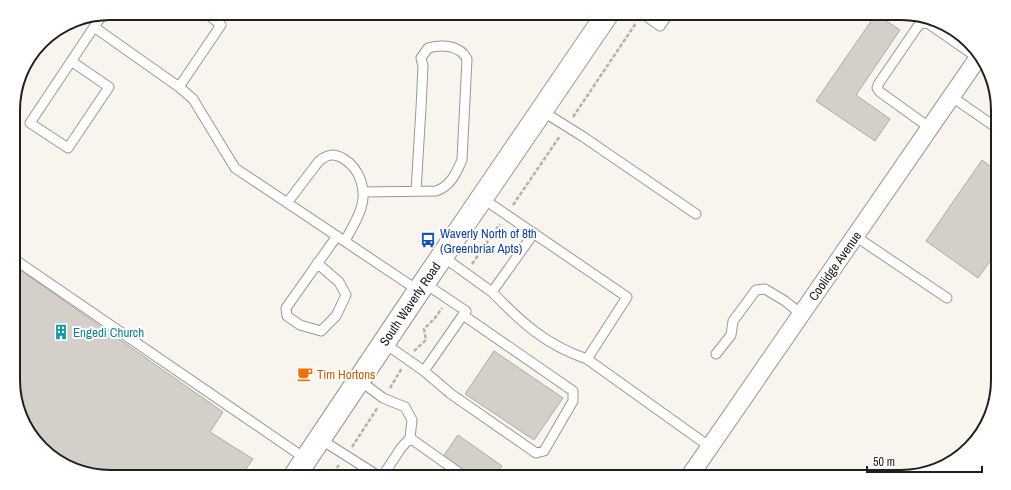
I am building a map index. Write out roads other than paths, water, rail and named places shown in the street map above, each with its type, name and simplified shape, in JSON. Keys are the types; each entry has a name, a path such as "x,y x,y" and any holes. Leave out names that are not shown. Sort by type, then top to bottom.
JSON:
{"main road":[{"name":"South Waverly Road","path":"300,468 442,256 603,20"}],"street":[{"name":"Coolidge Avenue","path":"694,470 976,60"}],"lane":[{"path":"179,87 221,24 216,20"},
{"path":"652,20 660,26 664,20"},
{"path":"71,61 109,87 68,148 30,122 71,61 98,21"},
{"path":"923,23 918,26 878,83 878,88 880,92 930,128"},
{"path":"931,25 965,47"},
{"path":"94,27 179,87 193,99 234,168 345,241 422,287 449,298 466,311 424,371"},
{"path":"363,192 436,191 443,189 450,183 462,160 468,59 459,49 438,45 428,48 421,58 423,66 416,191"},
{"path":"952,97 991,124"},
{"path":"542,111 582,136 696,214"},
{"path":"287,203 319,161 330,154 339,156 354,167 361,180 363,192 362,208 345,241"},
{"path":"482,198 627,297 587,359"},
{"path":"492,292 534,233"},
{"path":"317,264 339,282 346,295 336,316 321,331 300,325 287,316 286,308 317,264 337,236"},
{"path":"855,236 946,298"},
{"path":"442,256 492,292 530,329 556,346 587,359 710,447"},
{"path":"20,263 300,468"},
{"path":"716,354 731,335 734,321 756,290 765,289 801,314"},
{"path":"384,343 424,371 451,394 536,453 544,451 573,401 573,391 463,315"},
{"path":"359,380 383,398 405,407 412,420 410,438 386,470"},
{"path":"410,438 455,470"},
{"path":"320,439 369,470"}],"place":[{"name":"Waverly North of 8th (Greenbriar Apts)","path":"428,240"},
{"name":"Engedi Church","path":"61,332"},
{"name":"Tim Hortons","path":"305,374"}]}
